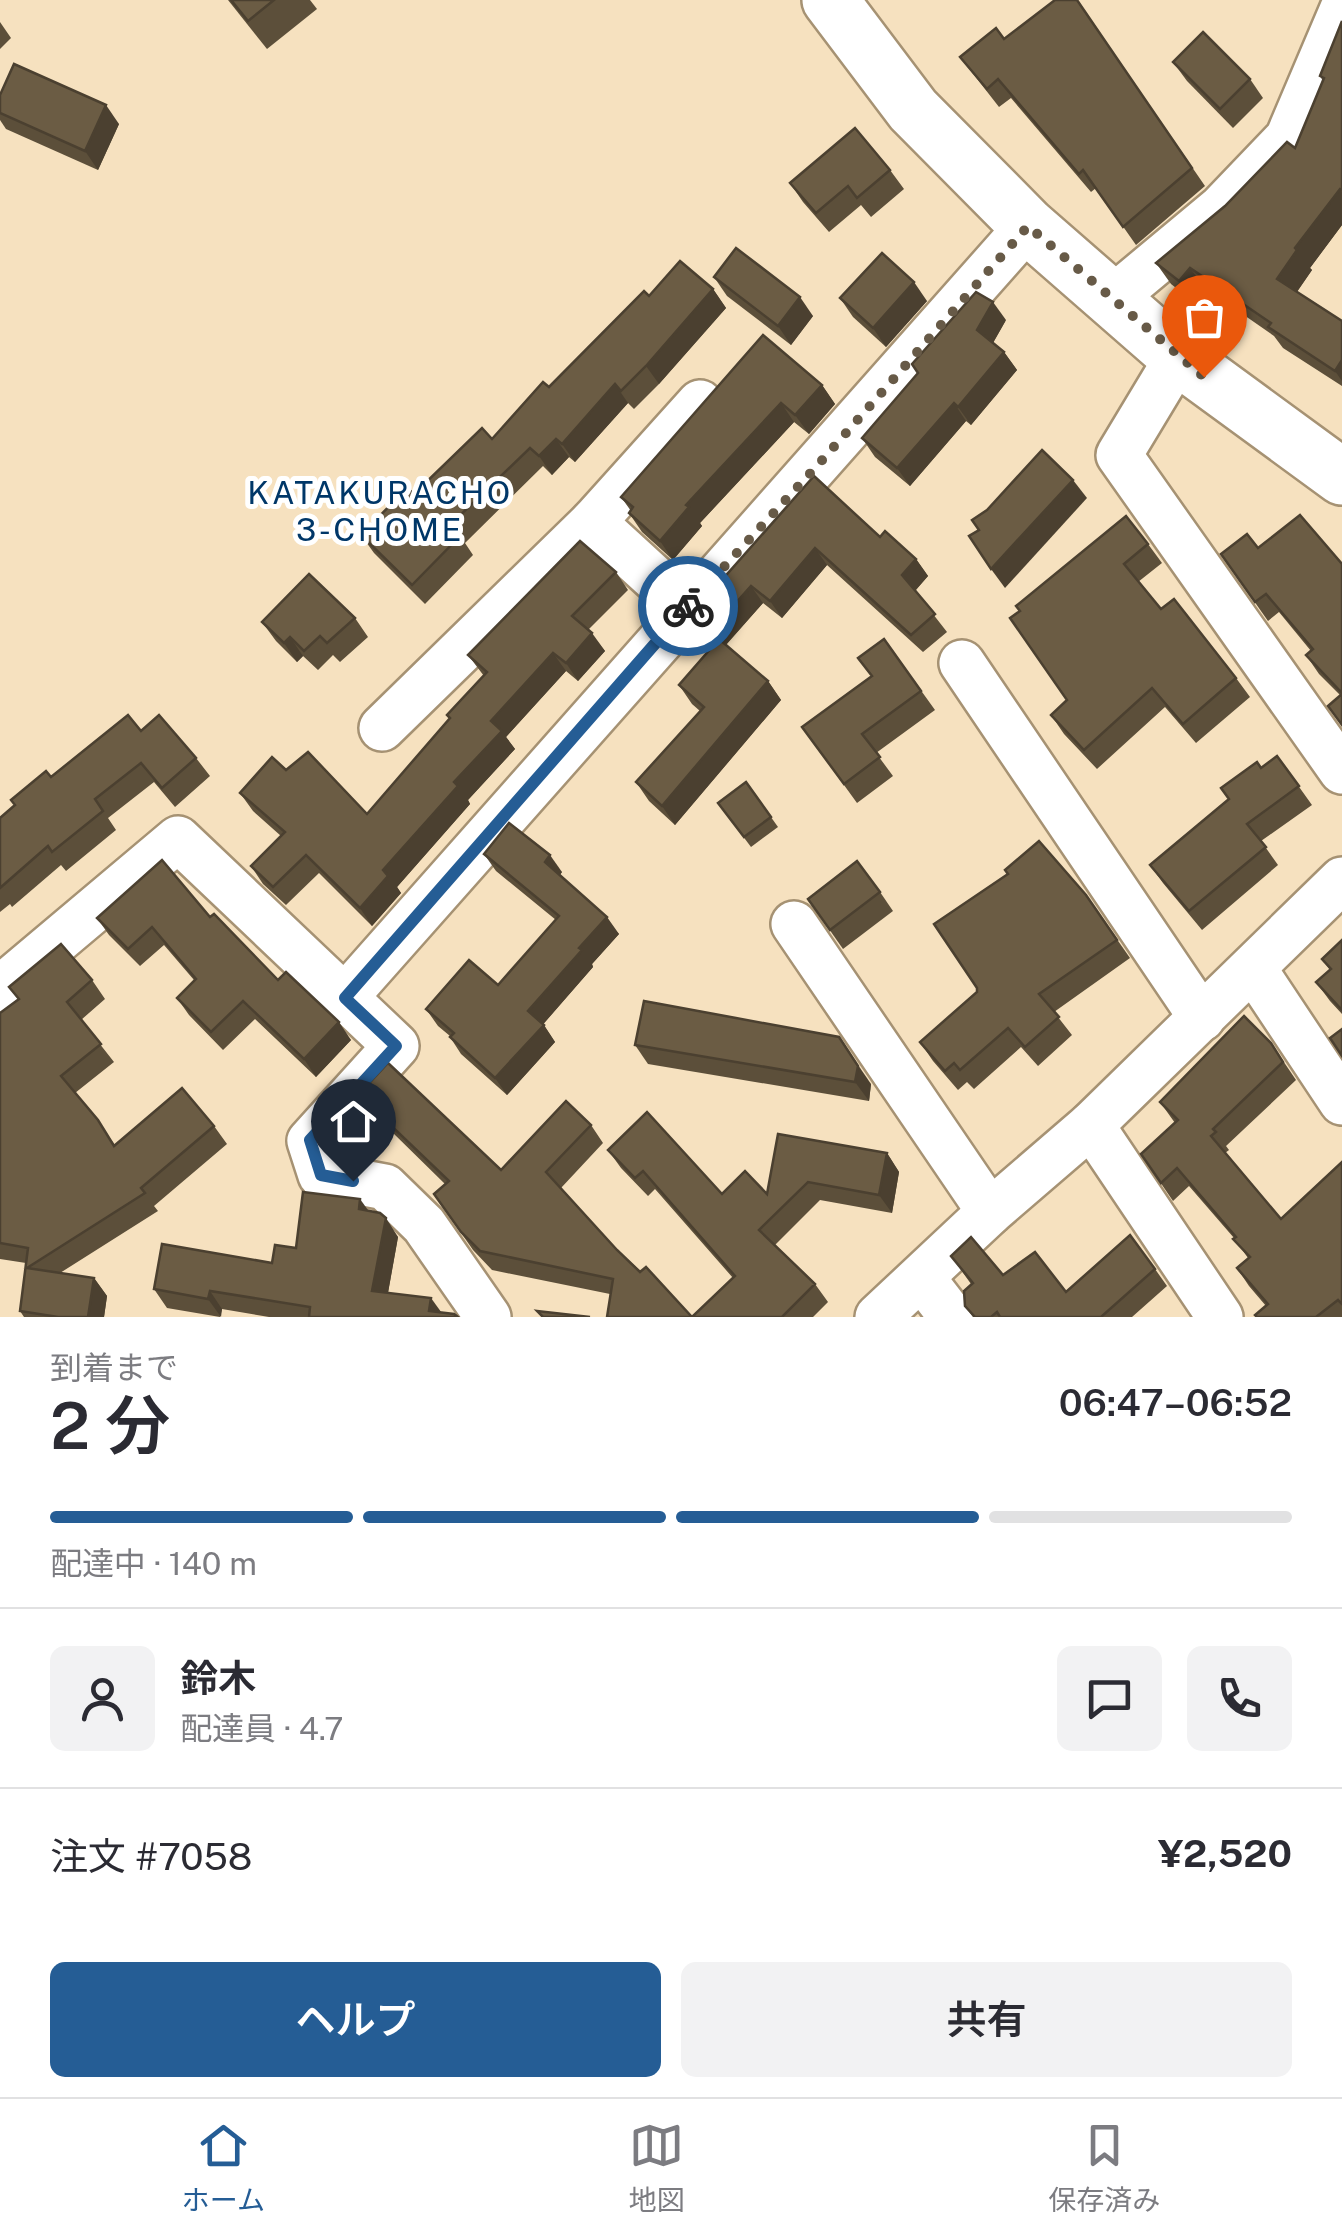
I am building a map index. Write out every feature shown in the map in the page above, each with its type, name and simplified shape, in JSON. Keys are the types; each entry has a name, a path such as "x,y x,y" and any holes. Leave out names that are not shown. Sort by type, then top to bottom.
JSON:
{"main road":[{"path":"830,0 913,110 1028,226 1178,357 1342,476"}],"street":[{"path":"1112,298 1220,208 1288,138 1342,12"},
{"path":"345,998 1028,226"},
{"path":"1178,357 1119,454 1342,771"},
{"path":"382,728 593,522 700,403"},
{"path":"593,522 687,608"},
{"path":"962,664 1202,1018"},
{"path":"0,989 178,839 396,1046 310,1140 321,1175 385,1188 424,1225 488,1317"},
{"path":"878,1317 990,1212 1091,1125 1342,880"},
{"path":"794,924 990,1212"},
{"path":"1254,968 1342,1102"},
{"path":"1091,1125 1220,1317"},
{"path":"922,1278 952,1317"}],"building":[{"path":"231,0 274,0 248,21"},
{"path":"1055,0 1077,0 1192,168 1123,227 1083,170 1079,174 998,79 987,89 960,57 996,28 1004,39"},
{"path":"1342,21 1342,190 1295,248 1277,279 1342,321 1342,360 1335,371 1190,268 1179,281 1156,263 1225,206 1287,142 1295,148"},
{"path":"1203,32 1250,79 1220,109 1173,62"},
{"path":"14,64 106,105 85,151 0,113 0,95"},
{"path":"855,128 890,170 857,198 848,186 816,213 790,183"},
{"path":"736,248 800,297 778,326 714,277"},
{"path":"882,253 914,282 873,328 840,298"},
{"path":"680,261 713,289 646,366 621,391 615,384 562,444 556,439 539,456 530,448 449,526 460,536 412,585 361,535 407,488 414,494 482,428 492,439 543,382 549,387 644,291 649,296"},
{"path":"976,292 993,302 977,330 1004,352 958,407 954,403 897,468 862,438 918,373 912,364"},
{"path":"763,335 822,385 795,415 781,403 686,505 689,507 660,541 629,513 633,507 621,497"},
{"path":"1042,450 1073,480 991,569 969,536 979,530 972,520 987,510"},
{"path":"814,476 880,537 885,531 916,559 902,575 935,614 911,635 815,548 770,601 751,586 702,641 683,624"},
{"path":"1300,515 1342,564 1342,693 1306,655 1313,649 1266,594 1255,602 1221,554 1247,534 1258,548"},
{"path":"1126,516 1148,544 1124,564 1161,609 1174,599 1236,678 1183,724 1152,688 1084,750 1051,715 1067,700 1010,618 1020,611 1016,606"},
{"path":"580,541 616,572 572,616 592,633 566,663 553,653 491,721 502,731 454,782 458,786 383,870 388,876 360,908 306,855 273,887 251,866 285,832 240,793 272,757 286,770 308,752 367,814 487,672 468,655"},
{"path":"309,574 355,618 327,643 320,636 304,651 290,637 284,643 262,622"},
{"path":"719,639 768,681 662,806 636,782 704,707 679,685"},
{"path":"884,639 921,691 862,734 880,757 844,784 802,727 872,676 858,658"},
{"path":"1342,694 1342,725 1328,706"},
{"path":"128,715 141,731 159,715 196,758 162,788 141,763 95,799 103,811 52,852 48,846 0,888 0,818 15,805 11,800 46,771 51,777"},
{"path":"1277,756 1299,786 1247,824 1266,847 1189,911 1150,865 1229,799 1221,788 1257,762 1261,768"},
{"path":"746,782 771,817 744,837 718,803"},
{"path":"509,823 550,855 545,862 607,917 528,1011 544,1025 495,1078 426,1009 469,960 498,985 559,916 484,854"},
{"path":"1039,841 1086,895 1117,940 1039,994 1059,1017 1025,1047 1008,1028 960,1070 954,1063 945,1071 920,1042 977,988 934,924 1008,874 1005,870"},
{"path":"162,860 210,917 214,914 278,980 286,972 339,1022 304,1059 243,1001 211,1032 177,998 196,979 152,927 128,949 97,918"},
{"path":"857,861 880,892 830,930 808,899"},
{"path":"1342,940 1342,1010 1316,982 1331,969 1322,959"},
{"path":"61,944 92,980 67,1002 101,1044 61,1076 114,1146 182,1088 214,1126 141,1188 145,1193 27,1268 94,1278 88,1317 20,1311 28,1248 0,1243 0,1013 19,999 9,987"},
{"path":"644,1001 839,1037 858,1066 855,1082 635,1045"},
{"path":"1244,1016 1271,1043 1283,1062 1213,1129 1216,1132 1211,1136 1281,1219 1342,1162 1342,1304 1338,1300 1316,1317 1257,1317 1268,1304 1237,1268 1250,1257 1233,1239 1236,1237 1177,1168 1161,1183 1141,1154 1178,1120 1160,1102"},
{"path":"1342,1029 1342,1056 1330,1038"},
{"path":"388,1063 501,1170 566,1101 591,1125 546,1172 617,1250 640,1272 646,1267 692,1317 607,1317 613,1279 480,1251 434,1194 449,1181 379,1114 357,1139 334,1121"},
{"path":"647,1112 722,1194 745,1171 767,1194 778,1134 887,1153 879,1195 808,1182 759,1230 815,1284 782,1317 692,1317 735,1276 643,1171 635,1178 608,1150"},
{"path":"303,1192 360,1199 359,1209 386,1218 372,1291 431,1298 429,1311 458,1317 309,1317 310,1307 210,1291 208,1299 154,1289 162,1244 272,1263 275,1245 296,1248"},
{"path":"1130,1235 1155,1269 1101,1317 1000,1317 997,1312 991,1317 975,1317 965,1306 964,1291 973,1283 951,1256 971,1237 1003,1275 1035,1252 1066,1292"},
{"path":"537,1311 590,1317 543,1317"}],"way so far":[{"path":"688,606 1028,226 1204,377"}],"district":[{"name":"KATAKURACHO 3-CHOME","path":"380,510"}],"route":[{"path":"353,1181 321,1175 310,1140 396,1046 345,998 688,606"}]}
